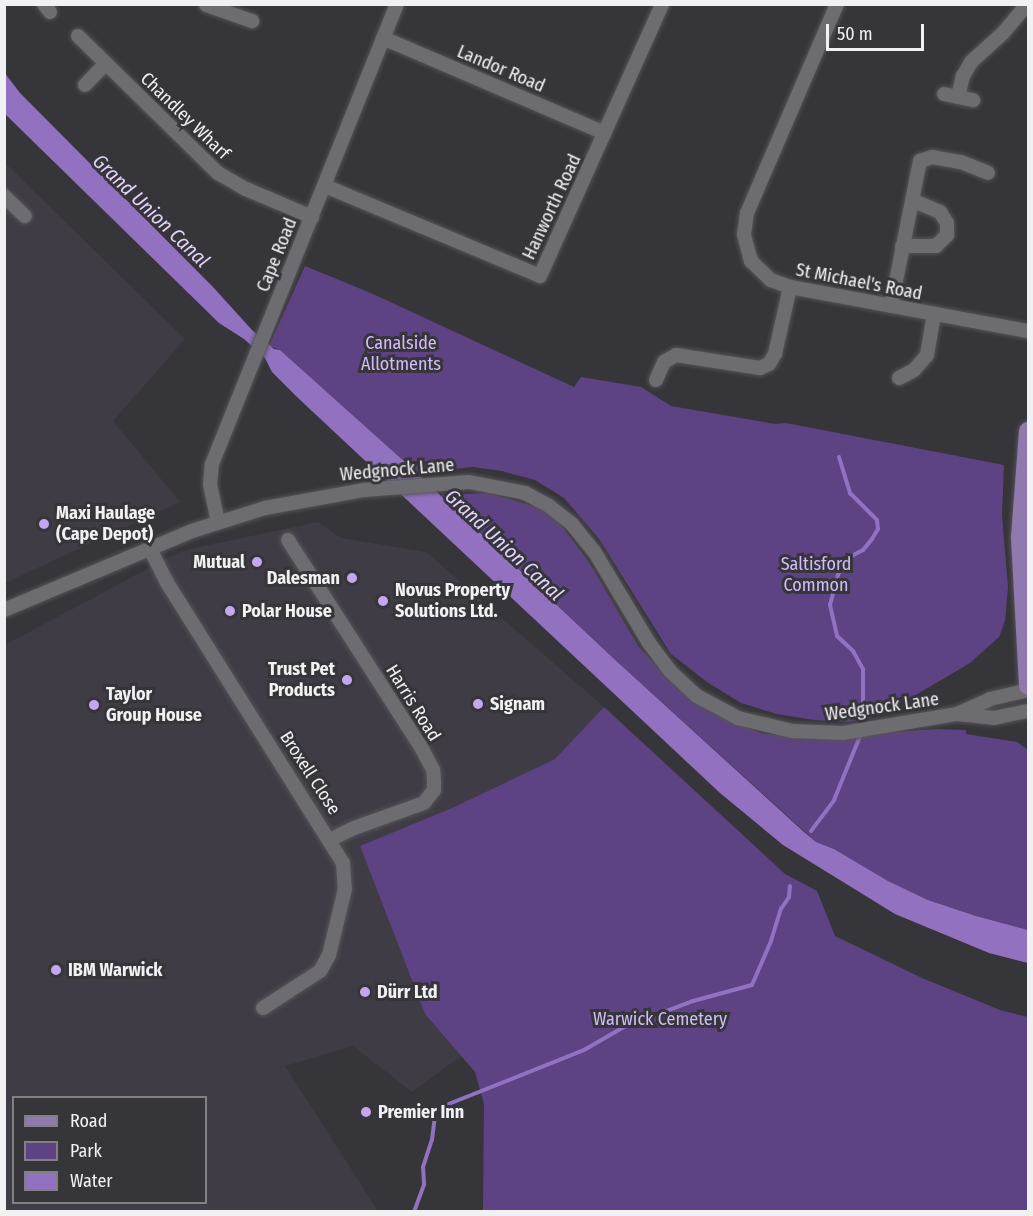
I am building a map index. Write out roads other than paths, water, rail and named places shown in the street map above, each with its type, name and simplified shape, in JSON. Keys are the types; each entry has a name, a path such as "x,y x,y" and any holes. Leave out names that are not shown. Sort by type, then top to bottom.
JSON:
{"main road":[{"path":"1029,431 1020,538 1029,688"},
{"path":"1023,504 1029,544"}],"street":[{"name":"Cape Road","path":"218,522 210,485 212,464 397,4"},
{"name":"Hanworth Road","path":"325,186 540,276 662,4"},
{"name":"St Michael's Road","path":"837,4 744,223 744,244 752,261 771,280 790,287 1029,331"},
{"path":"973,100 951,96 971,62 1008,28 1027,4"},
{"path":"206,5 229,8 252,21"},
{"name":"Chandley Wharf","path":"78,36 218,173 246,189 312,217"},
{"name":"Landor Road","path":"383,38 605,133"},
{"path":"85,85 105,64"},
{"path":"891,306 917,166 924,158 961,162 988,173"},
{"path":"4,196 25,216"},
{"path":"902,246 936,246 947,235 947,223 940,212 912,200"},
{"path":"656,380 664,362 675,355 760,368 769,364 775,354 790,287"},
{"path":"899,378 914,370 927,355 934,314"},
{"name":"Wedgnock Lane","path":"4,610 218,522 290,502 364,490 448,483 482,483 525,493 549,506 571,523 604,565 660,659 697,696 738,718 777,729 825,734 957,714 990,699 1029,688"},
{"name":"Harris Road","path":"288,540 422,749 433,770 434,790 424,803 354,828 331,839"},
{"name":"Broxell Close","path":"150,549 178,601 331,839 343,862 345,889 329,955 320,972 263,1008"},
{"name":"Wedgnock Lane","path":"957,714 994,718 1029,711"}],"water":[{"path":"4,72 20,93 213,287 252,330 274,349 280,350 406,463 612,657 804,832 816,842 834,849 888,881 928,900 1028,930 1028,963 989,953 895,914 783,845 720,793 297,397 272,372 265,358 244,339 219,323 5,114"}],"waterway":[{"path":"839,457 850,493 877,520 878,529 863,550 850,557 838,575 830,605 837,636 853,651 863,669 863,727"},
{"path":"811,831 834,800 861,734"},
{"path":"414,1212 424,1184 423,1167 432,1140 436,1109 584,1050 624,1027 693,1001 752,985 771,941 781,909 789,897 790,886"}],"place":[{"name":"Maxi Haulage (Cape Depot)","path":"44,524"},
{"name":"Mutual","path":"257,562"},
{"name":"Dalesman","path":"352,578"},
{"name":"Novus Property Solutions Ltd.","path":"383,601"},
{"name":"Polar House","path":"230,611"},
{"name":"Trust Pet Products","path":"347,680"},
{"name":"Signam","path":"478,704"},
{"name":"Taylor Group House","path":"94,705"},
{"name":"IBM Warwick","path":"56,970"},
{"name":"Dürr Ltd","path":"365,992"},
{"name":"Premier Inn","path":"366,1112"}],"water label":[{"name":"Grand Union Canal","path":"151,211"},
{"name":"Grand Union Canal","path":"504,545"}],"park label":[{"name":"Canalside Allotments","path":"401,354"},
{"name":"Saltisford Common","path":"816,575"},
{"name":"Warwick Cemetery","path":"660,1019"}]}
